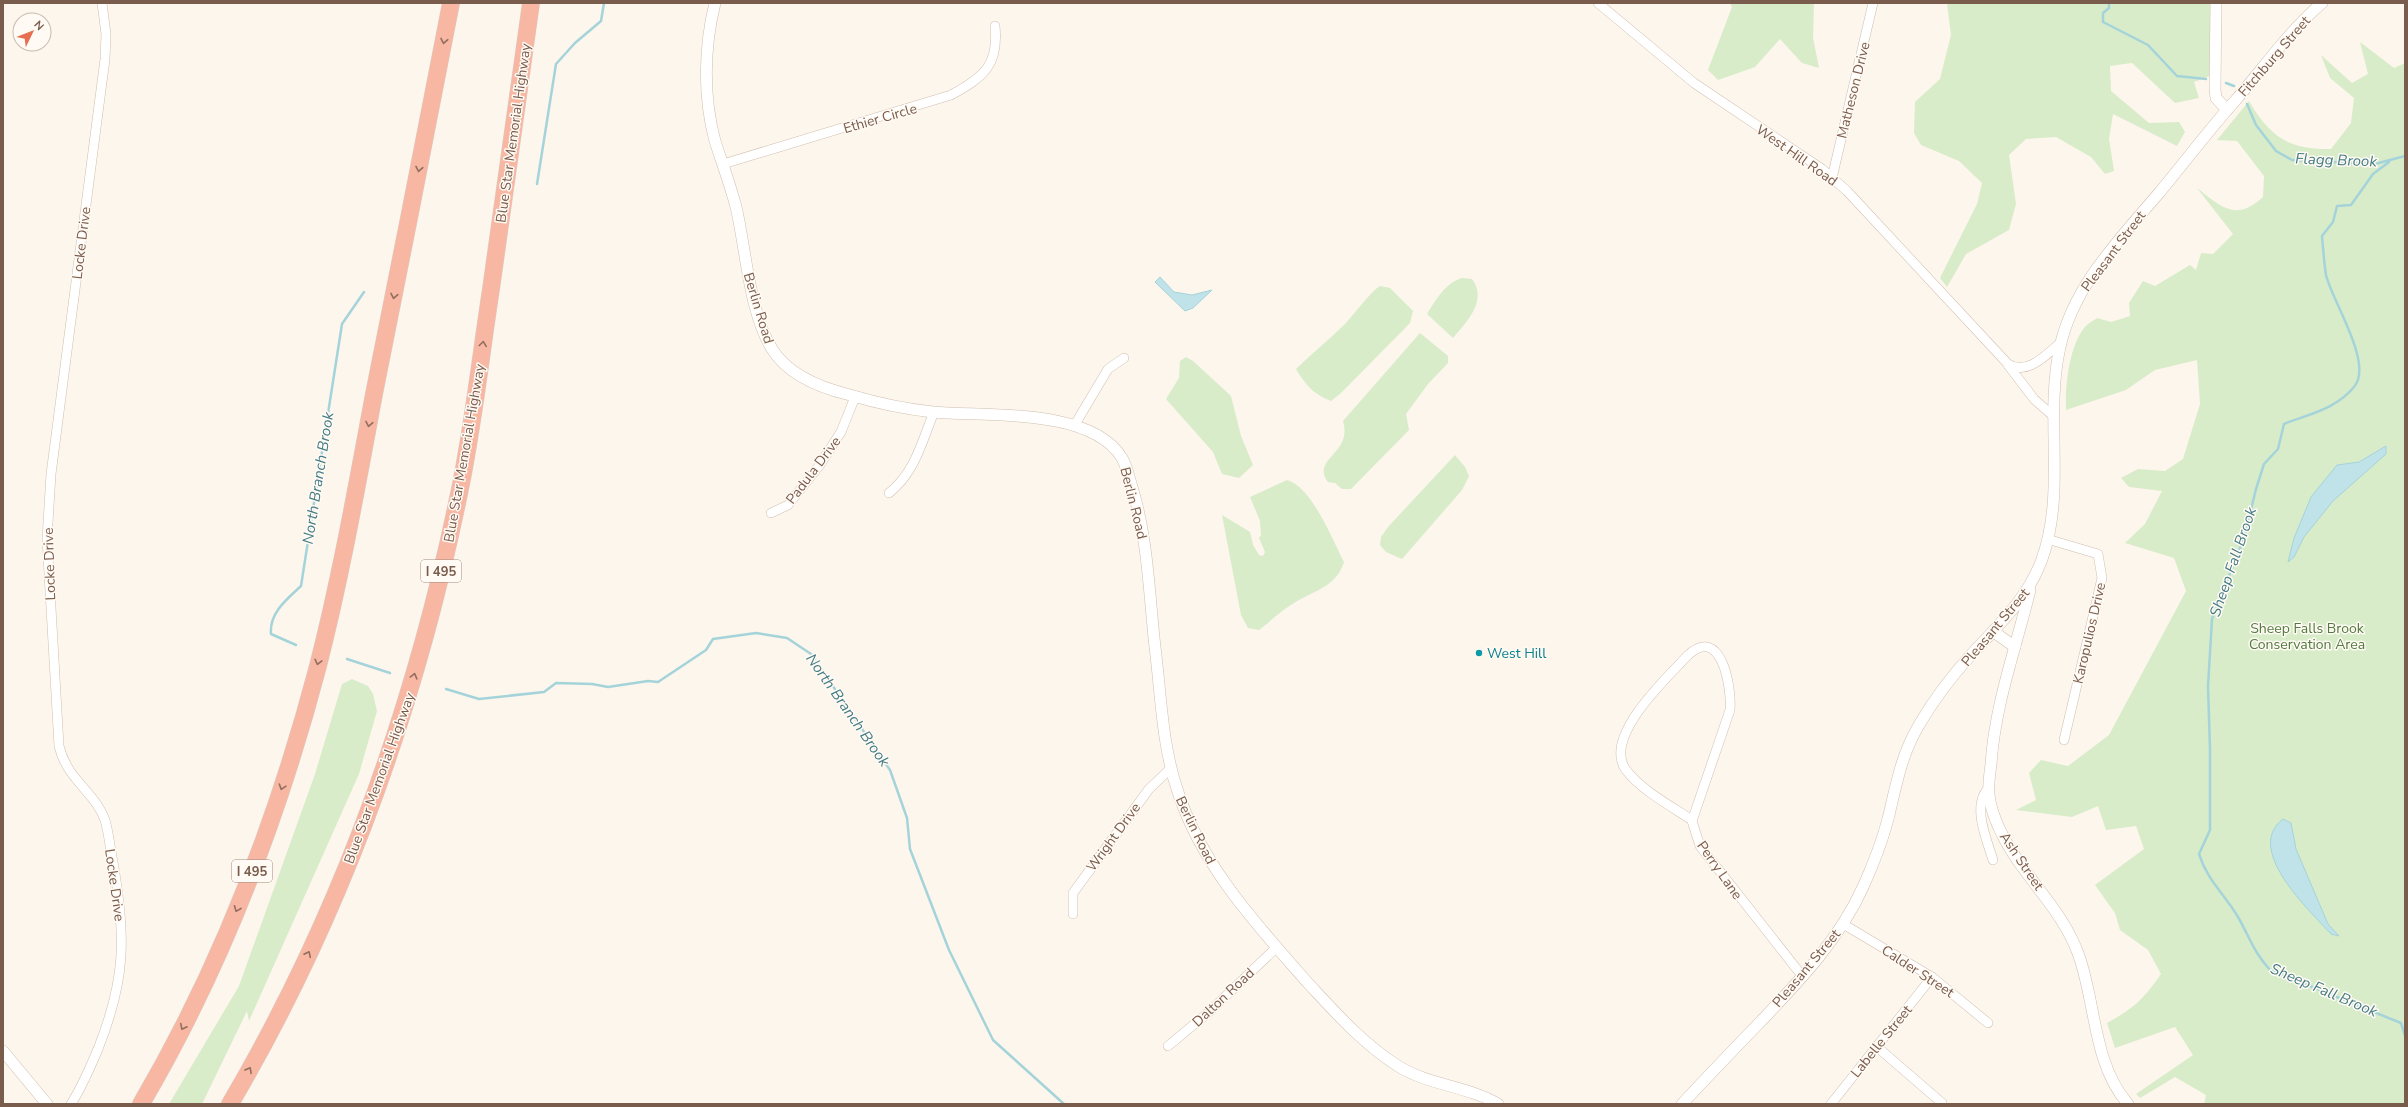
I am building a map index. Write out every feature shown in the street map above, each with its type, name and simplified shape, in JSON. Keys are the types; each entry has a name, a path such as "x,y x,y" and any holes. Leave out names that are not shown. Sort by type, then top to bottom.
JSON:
{"highway":[{"name":"I 495","path":"142,1104 201,990 242,897 276,805 306,708 344,548 451,3"},
{"name":"Blue Star Memorial Highway","path":"230,1104 279,1012 340,883 375,798 414,678 446,549 467,449 531,3"}],"street":[{"name":"Locke Drive","path":"71,1104 92,1062 115,1003 121,969 122,939 114,871 104,820 96,805 68,770 59,746 47,532 51,474 105,59 106,34 102,3"},
{"name":"Berlin Road","path":"715,3 708,47 708,96 713,131 735,203 754,300 772,349 786,365 804,378 827,388 855,397 898,407 934,412 1028,418 1074,426 1094,434 1115,449 1125,465 1136,499 1146,552 1162,709 1171,768 1180,799 1200,845 1230,892 1277,947 1339,1016 1388,1059 1405,1070 1479,1094 1498,1104"},
{"name":"West Hill Road","path":"1598,3 1694,83 1822,169 1832,178 1852,197 2008,364 2034,399 2052,415"},
{"name":"Matheson Drive","path":"1832,178 1873,3"},
{"path":"2216,3 2215,89 2216,98 2227,110"},
{"name":"Fitchburg Street","path":"2227,110 2289,34 2322,3"},
{"name":"Ethier Circle","path":"723,164 951,95 969,85 988,66 996,50 995,26"},
{"name":"Pleasant Street","path":"1682,1104 1803,977 1843,924 1864,886 1876,855 1887,821 1901,763 1914,734 1941,692 1969,657 1994,632 2032,582 2042,560 2054,495 2052,415 2054,375 2060,343 2082,290 2098,268 2227,110"},
{"path":"2008,364 2014,368 2028,366 2060,343"},
{"path":"1074,426 1108,369 1124,358"},
{"name":"Padula Drive","path":"771,513 788,505 819,466 841,432 855,397"},
{"path":"889,493 900,485 909,474 934,412"},
{"name":"Karopulios Drive","path":"2047,539 2098,554 2102,578 2064,740"},
{"name":"Ash Street","path":"2032,582 1995,731 1989,794 2001,834 2060,917 2078,954 2088,984 2102,1053 2112,1079 2128,1104"},
{"path":"1994,632 2015,647"},
{"path":"1702,647 1711,648 1721,658 1729,682 1730,710 1692,820 1653,793 1626,769 1621,747 1626,730 1638,711 1694,649 1702,647"},
{"name":"Wright Drive","path":"1073,914 1073,893 1149,789 1171,768"},
{"path":"1989,788 1981,801 1982,814 1993,860"},
{"name":"Perry Lane","path":"1692,820 1700,846 1803,977"},
{"name":"Calder Street","path":"1843,924 1932,977 1988,1023"},
{"name":"Dalton Road","path":"1168,1046 1209,1012 1277,947"},
{"name":"Labelle Street","path":"1831,1104 1932,977"},
{"path":"1876,1046 1942,1103"},
{"path":"3,1051 47,1104"}],"green space":[{"path":"1730,3 1814,3 1813,38 1819,68 1802,63 1780,39 1755,67 1718,80 1708,70 1732,7"},
{"path":"1947,3 2210,3 2211,5 2210,76 2194,82 2199,98 2175,103 2132,63 2110,66 2111,91 2149,123 2179,122 2185,132 2177,146 2113,114 2109,139 2114,171 2105,174 2091,157 2056,137 2026,139 2009,155 2016,204 2009,230 1966,254 1947,287 1940,278 1977,204 1982,183 1959,161 1921,145 1914,133 1915,102 1940,79 1951,35"},
{"name":"Sheep Falls Brook Conservation Area","path":"2360,42 2394,68 2405,63 2405,1104 2204,1104 2206,1095 2175,1077 2140,1098 2136,1094 2193,1055 2175,1027 2115,1048 2107,1023 2137,1003 2149,991 2161,974 2148,950 2120,930 2115,913 2095,885 2144,849 2136,826 2106,830 2098,806 2072,817 2016,810 2036,800 2029,773 2041,760 2068,766 2109,735 2186,591 2174,558 2125,543 2145,524 2162,491 2129,487 2121,478 2138,469 2165,471 2183,459 2200,404 2197,360 2155,370 2126,390 2066,410 2067,378 2071,356 2084,328 2097,318 2111,322 2130,316 2129,303 2143,281 2155,286 2190,265 2196,270 2201,253 2213,254 2233,234 2197,188 2221,206 2229,209 2245,209 2263,197 2264,176 2237,141 2217,140 2249,101 2265,124 2282,139 2303,147 2331,149 2351,123 2354,98 2330,78 2321,55 2352,83 2368,74"},
{"path":"1462,278 1472,279 1478,295 1477,303 1469,318 1453,338 1427,314 1437,298 1446,288 1451,283"},
{"path":"1380,286 1390,288 1413,311 1410,323 1341,393 1331,401 1325,399 1310,388 1296,369 1344,325"},
{"path":"1420,333 1448,356 1448,363 1428,384 1406,414 1409,430 1351,489 1342,489 1335,483 1328,482 1324,474 1325,467 1342,441 1345,432 1343,421"},
{"path":"1186,357 1193,361 1231,396 1241,436 1253,465 1239,478 1222,474 1213,452 1166,399 1179,378 1180,361"},
{"path":"1455,455 1465,467 1469,476 1462,490 1402,559 1386,552 1380,545 1381,537 1388,527"},
{"path":"1287,480 1296,485 1313,503 1344,562 1337,576 1326,586 1288,607 1259,630 1248,628 1241,615 1222,515 1250,532 1253,545 1259,555 1263,556 1265,552 1259,538 1261,535 1260,521 1250,497"},
{"path":"352,679 368,686 373,694 377,711 359,774 249,1021 247,1011 202,1104 169,1104 239,986 315,774 342,684"}],"water":[{"path":"1160,277 1174,292 1192,295 1212,290 1193,308 1185,311 1155,282"},
{"path":"2386,446 2386,454 2333,501 2304,537 2294,557 2288,562 2294,538 2311,497 2337,465 2359,462"},
{"path":"2283,819 2291,823 2296,849 2328,924 2339,936 2331,934 2309,911 2284,879 2275,863 2271,846 2273,832"}],"waterway":[{"name":"North Branch Brook","path":"537,184 556,64 575,43 601,21 604,3"},
{"name":"Flagg Brook","path":"2109,3 2109,8 2103,13 2103,22 2148,45 2177,76 2206,79"},
{"name":"Flagg Brook","path":"2226,83 2234,86"},
{"name":"Flagg Brook","path":"2247,104 2256,125 2276,151 2292,160 2375,164 2405,156"},
{"name":"Sheep Fall Brook","path":"2389,162 2373,174 2351,205 2337,206 2333,222 2322,236 2326,275 2356,348 2359,363 2359,377 2354,387 2339,401 2322,410 2284,424 2278,449 2264,464 2256,489 2244,538 2212,619 2208,686 2210,830 2199,854 2207,872 2233,909 2256,950 2270,970 2401,1023 2405,1036"},
{"name":"North Branch Brook","path":"296,645 271,634 271,626 280,607 301,586 342,324 364,292"},
{"name":"North Branch Brook","path":"446,689 479,699 544,692 556,683 592,684 608,687 648,681 658,682 706,650 713,639 756,633 787,638 811,654 890,770 907,818 910,849 949,950 993,1040 1064,1104"},
{"name":"North Branch Brook","path":"347,659 390,673"}],"place":[{"name":"West Hill","path":"1479,653"}]}
